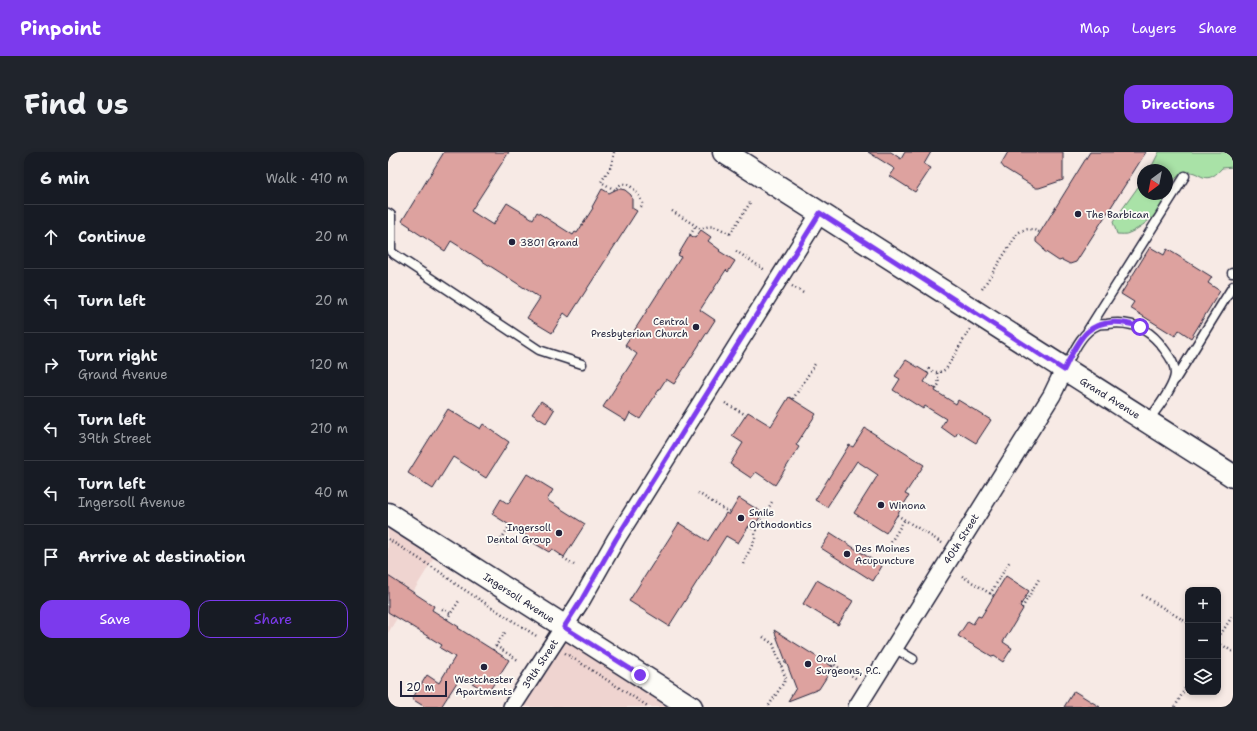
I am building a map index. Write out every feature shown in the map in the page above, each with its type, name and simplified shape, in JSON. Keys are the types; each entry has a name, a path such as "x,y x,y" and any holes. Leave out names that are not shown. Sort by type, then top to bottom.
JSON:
{"main road":[{"name":"Grand Avenue","path":"724,152 1064,370 1233,476"},
{"name":"Ingersoll Avenue","path":"388,514 691,707"}],"street":[{"name":"39th Street","path":"512,707 582,599 616,539 820,213"},
{"name":"40th Street","path":"857,707 1052,395 1064,370"}],"lane":[{"path":"1064,370 1076,348 1179,194 1185,176"},
{"path":"388,213 391,215 391,252 539,350 582,364"},
{"path":"1147,422 1233,286"},
{"path":"1086,333 1098,325 1115,322 1129,323 1140,327 1157,340 1175,366 1175,376 1171,386"},
{"path":"894,648 913,659"}],"path":[{"path":"614,152 612,165 601,182 615,190 617,186 622,185 627,185 634,189 642,204 640,208"},
{"path":"672,211 701,229 708,226 714,226 730,235 750,203"},
{"path":"690,235 696,226"},
{"path":"982,289 1018,233 1028,228 1039,232"},
{"path":"736,251 779,278"},
{"path":"927,373 929,370 942,372 946,369 979,315"},
{"path":"793,400 815,364"},
{"path":"936,389 939,384 937,372"},
{"path":"725,402 746,415"},
{"path":"698,493 730,513"},
{"path":"743,564 755,539 756,530 773,500"},
{"path":"897,515 942,543"},
{"path":"891,542 905,519"},
{"path":"497,546 510,525"},
{"path":"748,527 756,530"},
{"path":"388,539 539,638"},
{"path":"561,555 574,565"},
{"path":"990,594 1010,561"},
{"path":"962,576 994,596"},
{"path":"1022,608 1039,579"},
{"path":"1142,595 1186,623"},
{"path":"447,620 459,601"},
{"path":"442,609 451,614"},
{"path":"1221,634 1233,614"},
{"path":"493,650 506,631"},
{"path":"763,637 773,644 786,679 768,707"},
{"path":"1221,644 1233,652"},
{"path":"496,646 518,660"},
{"path":"563,652 649,707"},
{"path":"781,665 786,662"},
{"path":"832,666 833,664 857,679"},
{"path":"1174,707 1185,688"}],"shaded area":[{"path":"388,514 440,548 388,633"},
{"path":"564,627 688,707 512,707"}],"green space":[{"path":"1159,152 1233,152 1233,167 1222,168 1216,174 1206,178 1194,173 1184,173 1179,175 1173,183 1173,164 1153,164"},
{"path":"1137,188 1137,200 1166,200 1157,213 1142,225 1126,234 1117,234 1113,222"}],"building":[{"name":"3801 Grand","path":"444,152 509,152 471,211 493,225 507,203 533,219 537,212 573,235 575,232 577,233 593,208 592,207 602,189 609,193 617,189 621,189 625,190 631,195 632,208 637,211 569,317 564,313 552,333 527,318 540,298 451,241 445,251 402,221"},
{"path":"868,152 891,152 901,159 905,152 931,152 924,164 931,168 915,192 890,176 895,169"},
{"path":"1008,152 1063,152 1063,180 1036,188 1004,168 1001,164"},
{"name":"The Barbican","path":"1090,152 1146,152 1076,262 1070,264 1062,260 1059,261 1044,251 1043,248 1036,242 1036,239"},
{"name":"Central Presbyterian Church","path":"701,230 711,237 708,241 720,250 719,251 735,261 728,272 726,270 700,310 715,320 674,384 666,379 640,419 630,413 626,421 603,407 637,354 625,345 681,257 678,255 690,235 695,238"},
{"path":"1150,247 1164,255 1167,249 1212,277 1208,283 1220,291 1191,338 1179,330 1175,336 1130,308 1134,302 1121,294"},
{"path":"906,360 929,374 924,382 936,389 935,391 956,404 958,400 991,420 976,443 958,432 955,437 941,427 946,419 925,406 923,409 893,390 900,379 895,376"},
{"path":"789,397 816,414 796,445 799,447 775,485 756,472 751,478 730,464 743,443 732,436 748,412 771,426"},
{"path":"541,401 554,410 546,423 532,414"},
{"path":"448,409 480,429 483,424 509,442 486,478 453,457 433,489 408,473"},
{"path":"865,428 924,465 905,494 909,496 886,533 854,513 878,475 857,461 827,507 815,500 849,445 853,447"},
{"path":"527,474 553,490 547,500 585,524 564,557 552,549 549,552 532,542 533,540 492,514 501,499 508,504"},
{"path":"739,498 763,513 756,523 752,521 738,543 726,536 669,626 629,601 679,523 708,541 726,513 729,515"},
{"name":"Des Moines Acupuncture","path":"831,533 882,566 873,581 821,548"},
{"path":"388,576 434,606 432,610 509,660 488,693 461,676 441,707 425,707 412,699 427,675 439,683 455,657 440,648 442,645 388,612"},
{"path":"1006,576 1029,591 1020,606 1023,609 1003,642 1012,648 1003,662 958,636 968,621 973,624 978,616 981,617"},
{"path":"817,580 853,601 838,625 803,604"},
{"name":"Oral Surgeons, P.C.","path":"774,630 833,667 819,689 788,701 796,688"},
{"path":"1074,691 1100,707 1064,707"}],"place":[{"name":"The Barbican","path":"1078,214"},
{"name":"3801 Grand","path":"512,242"},
{"name":"Central Presbyterian Church","path":"696,327"},
{"name":"Winona","path":"881,505"},
{"name":"Smile Orthodontics","path":"741,518"},
{"name":"Ingersoll Dental Group","path":"559,533"},
{"name":"Des Moines Acupuncture","path":"847,554"},
{"name":"Oral Surgeons, P.C.","path":"808,664"},
{"name":"Westchester Apartments","path":"484,667"}],"route":[{"path":"640,675 564,627 582,599 616,539 820,213 1064,370 1086,333 1098,325 1115,322 1129,323 1140,327"}]}
